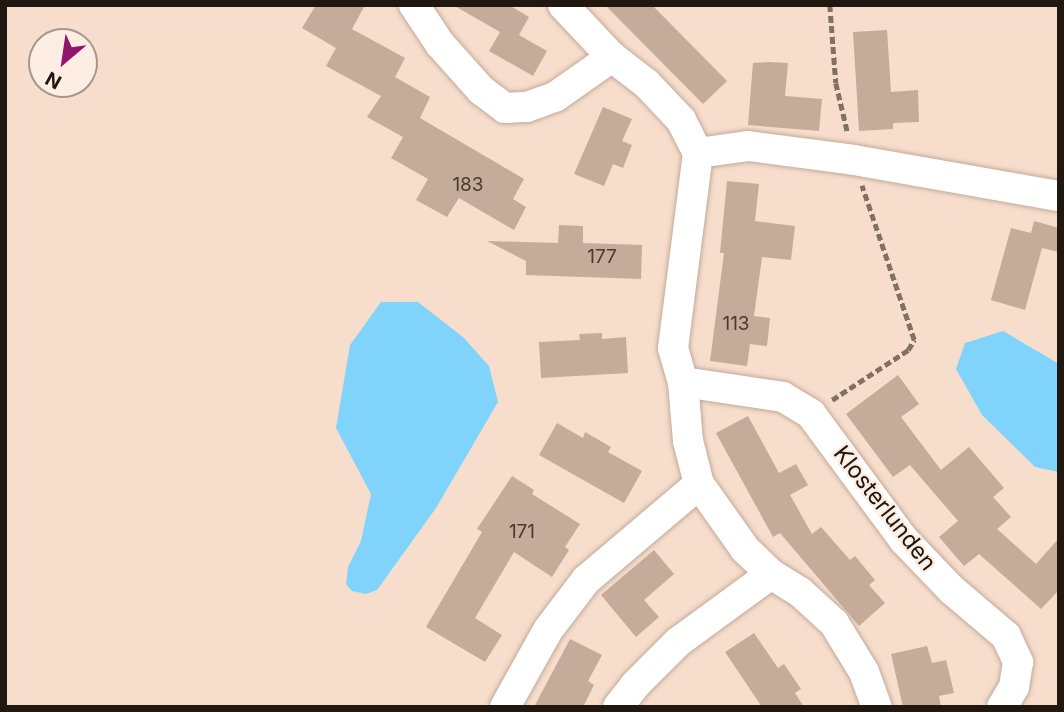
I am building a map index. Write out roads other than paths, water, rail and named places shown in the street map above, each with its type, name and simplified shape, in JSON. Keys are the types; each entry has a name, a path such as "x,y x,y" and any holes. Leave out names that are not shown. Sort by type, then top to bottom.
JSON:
{"street":[{"path":"414,5 448,53 481,90 505,107 527,107 555,97 612,57"},
{"path":"563,5 612,57 647,85 681,120 698,153 673,348 682,382 688,441 699,484 746,549 771,574 800,592 834,623 864,672 877,707"},
{"path":"698,153 748,145 854,160 1059,196"},
{"name":"Klosterlunden","path":"682,382 783,397 811,414 904,540 951,590 1006,636 1018,662 1014,687 1002,707"},
{"path":"505,707 548,630 586,580 699,484"},
{"path":"618,707 635,685 678,642 771,574"}],"water":[{"path":"381,302 418,302 464,338 489,366 498,402 436,508 377,590 366,594 352,591 346,584 348,567 361,541 371,494 336,428 350,345"},
{"path":"1003,331 1059,364 1059,472 1035,467 982,415 956,369 965,343"}]}
